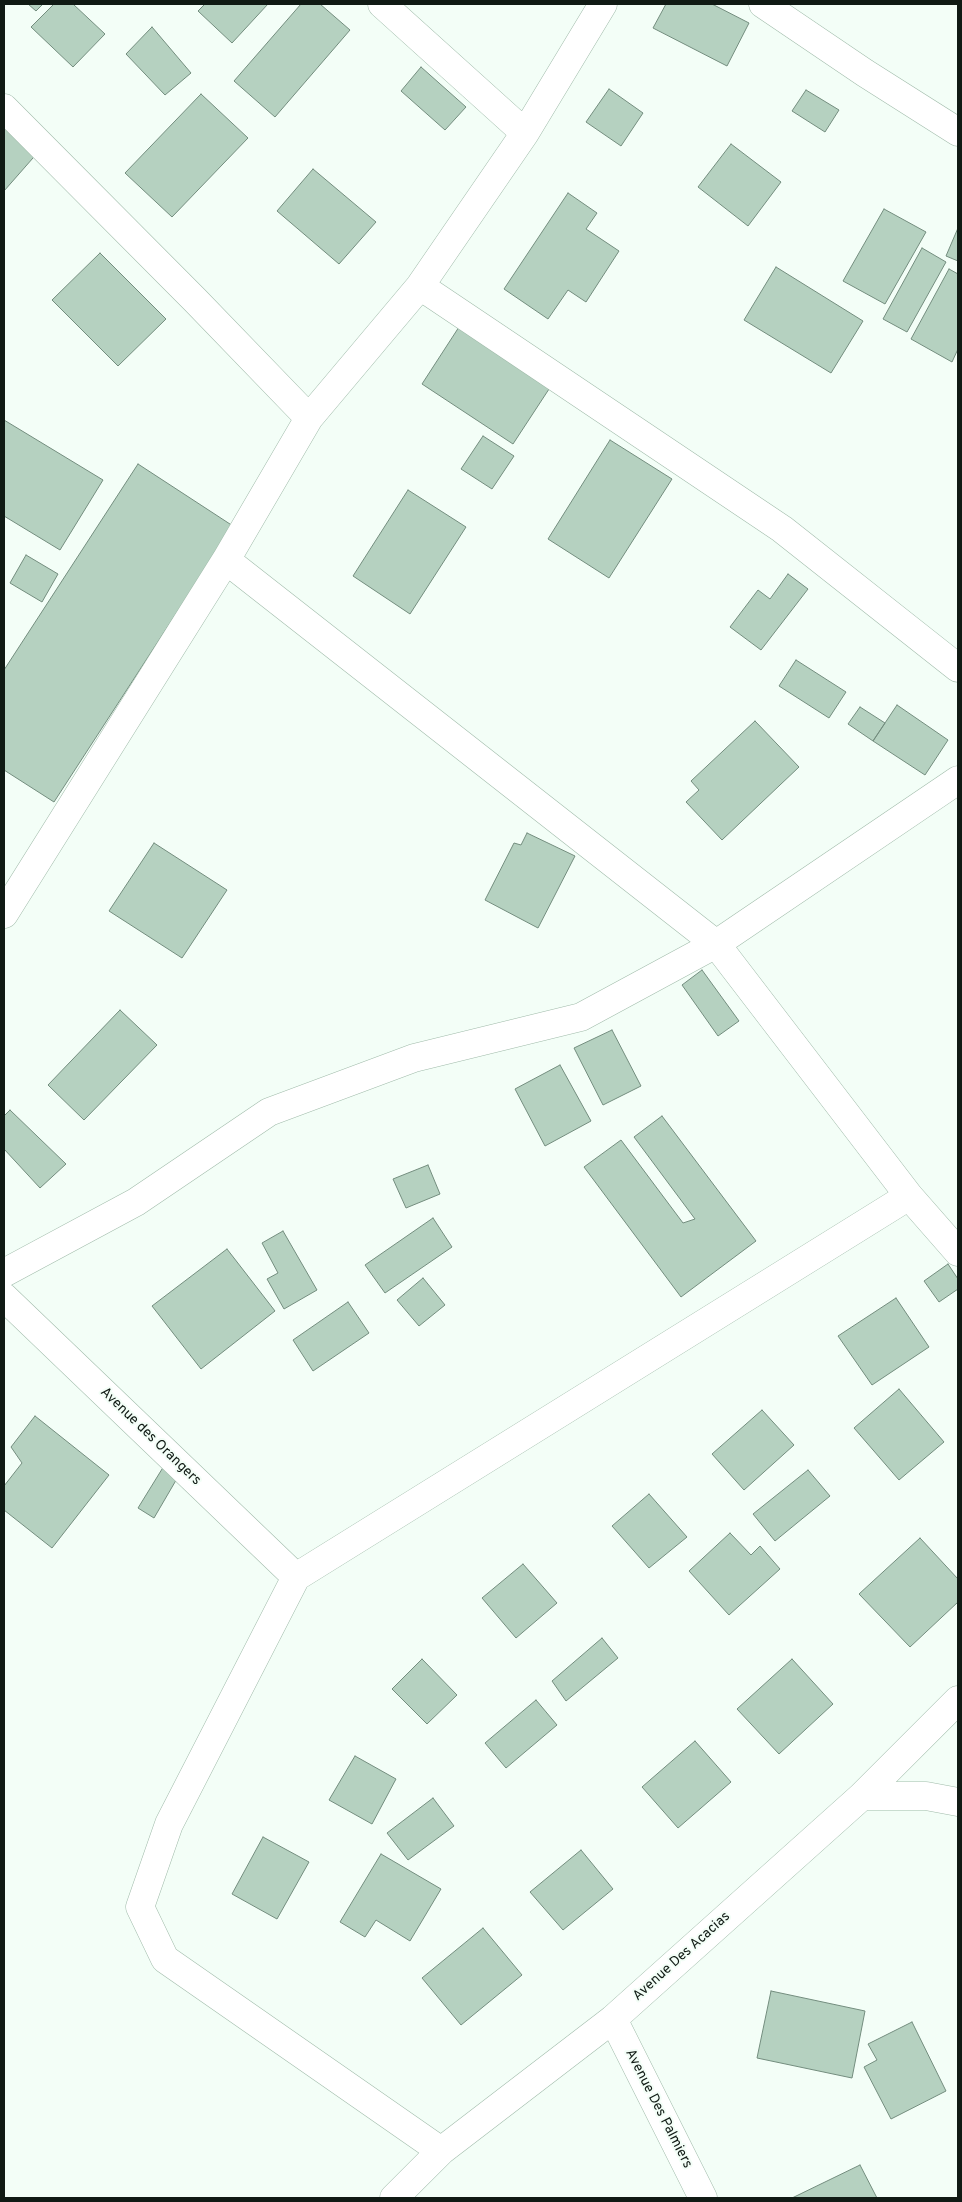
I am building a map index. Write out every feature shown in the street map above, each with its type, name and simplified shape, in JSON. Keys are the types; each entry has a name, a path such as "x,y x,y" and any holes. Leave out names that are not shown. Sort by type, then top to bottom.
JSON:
{"street":[{"path":"382,4 525,133"},
{"path":"4,914 226,560 309,418 420,286 525,133 603,4"},
{"path":"763,4 865,73 958,132"},
{"path":"4,108 309,418"},
{"path":"420,286 782,529 958,668"},
{"path":"226,560 716,944 909,1196 958,1252"},
{"path":"4,1273 136,1202 269,1112 414,1058 581,1017 716,944 958,780"},
{"path":"441,2151 165,1959 140,1907 169,1824 296,1576 909,1196"},
{"name":"Avenue des Orangers","path":"4,1297 296,1576"},
{"name":"Avenue Des Acacias","path":"394,2198 441,2151 614,2019 862,1796 958,1700"},
{"path":"862,1796 926,1796 958,1802"},
{"name":"Avenue Des Palmiers","path":"614,2019 703,2198"}],"building":[{"path":"28,4 43,4 36,11"},
{"path":"54,4 73,4 105,34 73,67 31,27"},
{"path":"205,4 268,4 232,43 198,11"},
{"path":"301,4 320,4 350,30 275,117 234,81"},
{"path":"666,4 712,4 749,23 727,66 653,28"},
{"path":"152,27 191,73 165,95 126,54"},
{"path":"421,67 466,107 445,130 401,91"},
{"path":"609,89 643,113 621,146 586,122"},
{"path":"806,90 839,110 825,132 792,111"},
{"path":"201,94 248,138 172,217 125,173"},
{"path":"4,119 40,150 4,191"},
{"path":"731,144 781,182 748,226 698,187"},
{"path":"313,169 376,222 339,264 277,211"},
{"path":"568,193 597,213 586,229 619,251 586,302 568,290 548,319 504,289"},
{"path":"884,209 926,232 885,304 843,281"},
{"path":"958,228 958,261 946,256"},
{"path":"922,248 946,262 907,332 883,319"},
{"path":"100,253 166,319 118,366 52,300"},
{"path":"776,267 863,321 831,373 744,320"},
{"path":"949,269 958,274 958,349 952,362 911,339"},
{"path":"459,327 551,386 513,444 422,384"},
{"path":"4,420 103,480 60,550 4,516"},
{"path":"483,436 514,456 492,489 461,469"},
{"path":"610,440 672,479 609,578 548,539"},
{"path":"138,464 233,526 54,802 4,770 4,670"},
{"path":"408,490 466,527 410,614 353,576"},
{"path":"26,555 58,574 42,602 10,583"},
{"path":"788,574 808,589 761,650 730,627 758,590 770,599"},
{"path":"796,660 846,692 829,718 779,686"},
{"path":"897,705 948,740 925,775 873,741"},
{"path":"860,707 885,723 873,741 848,724"},
{"path":"755,721 799,767 722,840 686,802 699,790 691,781"},
{"path":"527,833 575,856 538,928 485,900 514,843 521,845"},
{"path":"154,843 227,890 182,958 109,911"},
{"path":"702,970 739,1021 718,1036 682,985"},
{"path":"120,1010 157,1045 84,1120 48,1085"},
{"path":"612,1030 641,1086 603,1105 574,1048"},
{"path":"560,1065 591,1121 545,1146 515,1089"},
{"path":"10,1110 66,1164 40,1188 4,1149 4,1116"},
{"path":"662,1116 756,1241 681,1297 584,1167 621,1140 683,1223 695,1219 634,1137"},
{"path":"428,1165 440,1194 406,1208 393,1179"},
{"path":"433,1218 452,1247 385,1293 365,1265"},
{"path":"283,1231 317,1290 284,1309 267,1279 278,1273 262,1243"},
{"path":"227,1249 275,1311 201,1369 152,1306"},
{"path":"948,1264 958,1279 958,1289 939,1302 924,1281"},
{"path":"423,1278 445,1305 419,1326 397,1300"},
{"path":"896,1298 929,1347 872,1385 838,1336"},
{"path":"348,1302 369,1333 313,1371 293,1340"},
{"path":"899,1389 944,1442 899,1480 854,1428"},
{"path":"762,1410 794,1445 744,1490 712,1454"},
{"path":"35,1416 109,1475 52,1548 4,1510 4,1486 22,1463 11,1447"},
{"path":"167,1461 182,1470 154,1518 138,1508"},
{"path":"808,1470 830,1496 775,1541 753,1514"},
{"path":"649,1494 687,1537 649,1568 612,1526"},
{"path":"730,1533 751,1555 760,1546 780,1569 729,1615 689,1571"},
{"path":"920,1538 958,1579 958,1602 910,1647 859,1594"},
{"path":"523,1564 557,1603 516,1638 482,1598"},
{"path":"602,1638 618,1658 566,1701 552,1681"},
{"path":"422,1659 457,1695 427,1724 392,1689"},
{"path":"792,1659 833,1704 779,1754 737,1709"},
{"path":"536,1700 557,1725 506,1768 485,1743"},
{"path":"695,1741 731,1782 678,1828 642,1787"},
{"path":"355,1756 396,1779 372,1824 329,1800"},
{"path":"433,1798 454,1826 408,1860 387,1833"},
{"path":"263,1837 309,1862 277,1919 232,1894"},
{"path":"581,1850 613,1889 563,1930 530,1892"},
{"path":"381,1854 441,1889 410,1941 376,1920 365,1937 340,1922"},
{"path":"483,1928 522,1975 461,2025 422,1978"},
{"path":"771,1991 865,2011 852,2078 757,2058"},
{"path":"912,2022 946,2091 891,2119 864,2067 877,2060 868,2044"},
{"path":"860,2165 877,2198 792,2198"}]}
